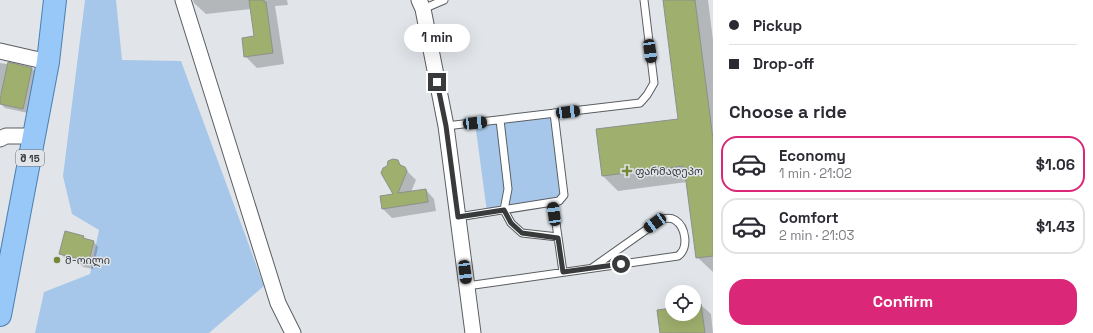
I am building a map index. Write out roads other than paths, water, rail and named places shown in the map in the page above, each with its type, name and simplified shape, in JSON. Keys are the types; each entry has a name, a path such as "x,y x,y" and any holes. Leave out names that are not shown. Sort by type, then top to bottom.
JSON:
{"main road":[{"name":"შ 15","path":"0,315 48,62 55,0"}],"street":[{"path":"183,0 278,303 293,333"},
{"path":"421,4 446,126 473,333"},
{"path":"0,51 48,62"},
{"path":"0,139 6,136 34,136"}],"lane":[{"path":"421,4 444,0"},
{"path":"446,126 640,103 648,95 654,83 644,0"},
{"path":"458,217 559,201 564,195 554,113"},
{"path":"500,120 508,189 504,210 511,223 522,233 558,238"},
{"path":"553,202 563,272"},
{"path":"467,286 678,256 685,248 685,239 682,228 675,220 667,218 660,220 592,268"}],"place":[{"name":"ფარმადეპო","path":"627,171"},
{"name":"მ-ოილი","path":"57,260"}]}
